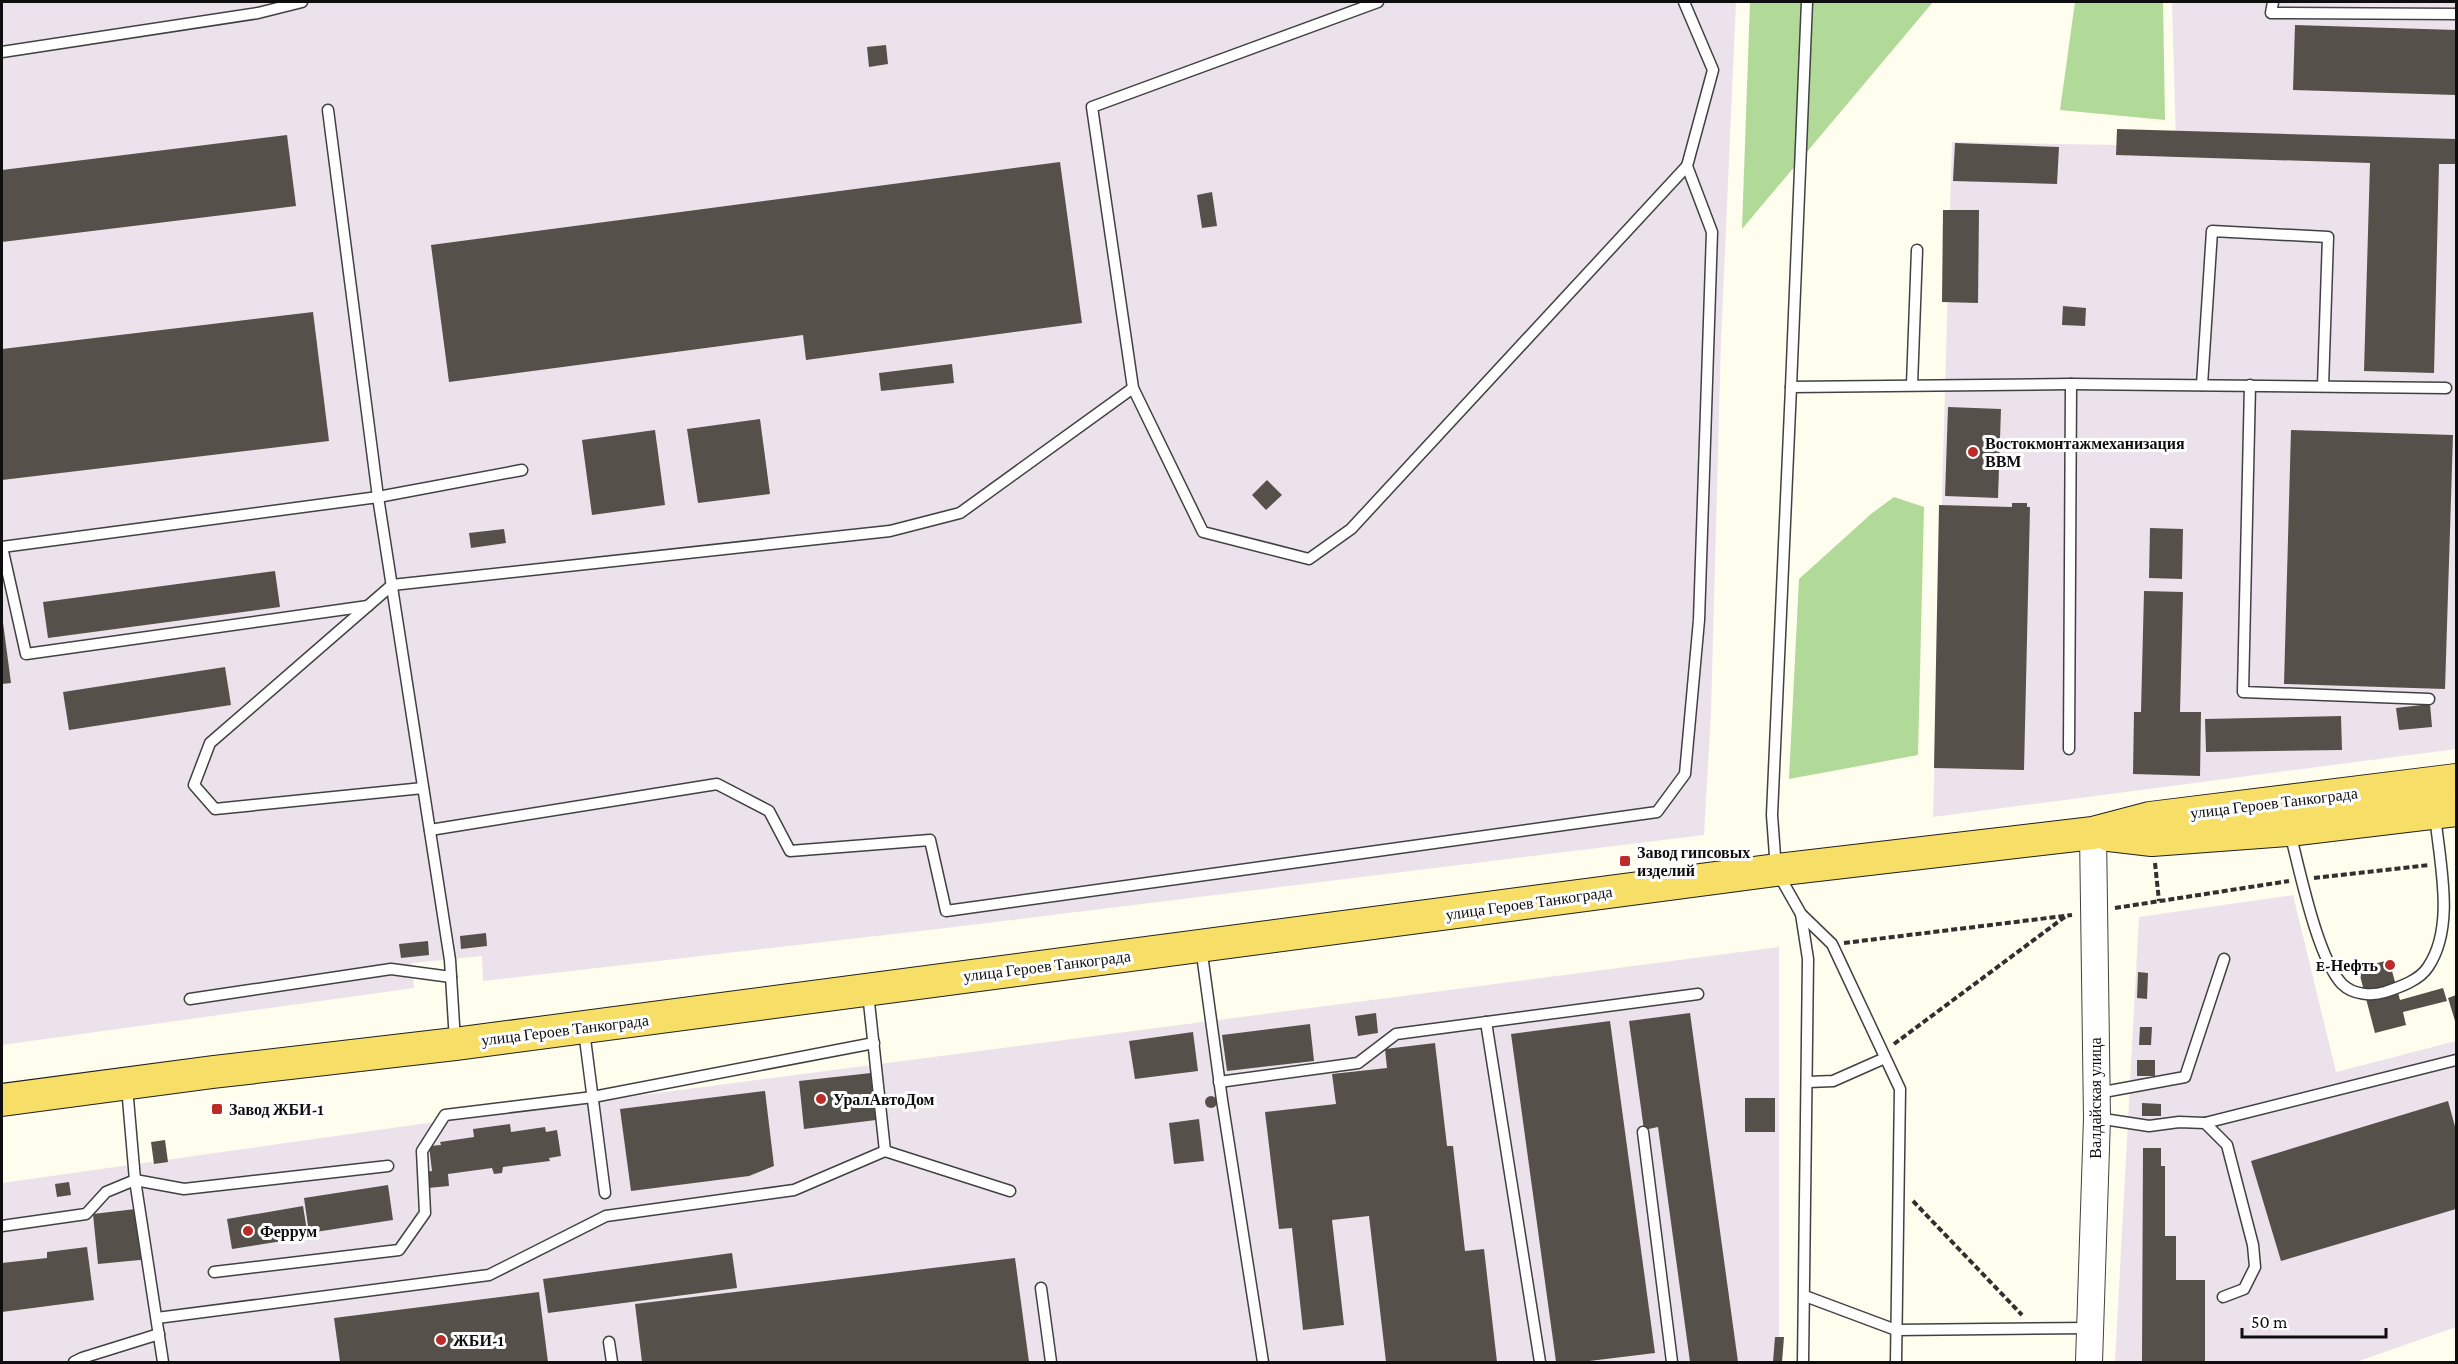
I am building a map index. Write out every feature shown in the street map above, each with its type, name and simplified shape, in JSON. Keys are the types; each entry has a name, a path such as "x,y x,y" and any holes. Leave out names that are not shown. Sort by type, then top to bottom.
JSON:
{"main road":[{"name":"улица Героев Танкограда","path":"2,1100 455,1044 1776,870 2093,833 2150,818 2457,780"},
{"name":"улица Героев Танкограда","path":"2093,833 2152,840 2289,830 2446,811"}],"street":[{"name":"Валдайская улица","path":"2090,1362 2097,1118 2093,833"}],"lane":[{"path":"2,52 258,13 302,2"},
{"path":"1378,2 1092,107 1133,388 1203,532 1309,558 1352,530 1687,166 1713,70 1684,2"},
{"path":"1807,2 1772,815 1776,870 1801,914 1832,944 1900,1089 1896,1362"},
{"path":"2273,2 2271,13 2457,14"},
{"path":"328,110 378,497 451,977 455,1044"},
{"path":"430,830 717,784 769,811 790,851 930,840 946,911 1657,813 1684,774 1699,620 1712,232 1687,166"},
{"path":"2202,385 2212,231 2328,237 2323,386"},
{"path":"1912,385 1917,250"},
{"path":"1791,387 2071,384 2446,388"},
{"path":"2069,749 2071,384"},
{"path":"2250,385 2243,692 2429,699"},
{"path":"423,788 215,809 194,785 210,743 392,585 890,531 960,513 1133,388"},
{"path":"368,606 26,654 2,547 378,497 522,470"},
{"path":"2289,830 2326,960 2343,985 2359,994 2380,993 2404,986 2428,969 2442,935 2444,898 2439,864 2446,811"},
{"path":"1801,914 1808,959 1803,1362"},
{"path":"1201,946 1219,1082 1263,1362"},
{"path":"2096,1093 2185,1077 2224,959"},
{"path":"190,999 391,969 451,977"},
{"path":"867,990 885,1151"},
{"path":"1219,1082 1358,1063 1396,1034 1698,994"},
{"path":"1486,1022 1540,1362"},
{"path":"584,1027 605,1193"},
{"path":"214,1272 399,1250 425,1213 422,1151 445,1115 593,1096 874,1043"},
{"path":"1808,1082 1833,1081 1884,1055"},
{"path":"2097,1118 2149,1126 2179,1122 2205,1123 2457,1060"},
{"path":"127,1083 135,1180 163,1362"},
{"path":"2205,1123 2227,1145 2253,1245 2255,1267 2244,1289 2223,1297"},
{"path":"1643,1132 1672,1362"},
{"path":"157,1318 489,1275 606,1216 794,1190 885,1151 1010,1191"},
{"path":"2,1226 86,1214 106,1192 135,1180 184,1189 388,1166"},
{"path":"1041,1288 1051,1362"},
{"path":"1805,1296 1896,1330 2091,1328"},
{"path":"74,1362 159,1334"},
{"path":"609,1342 612,1362"}],"path":[{"path":"1832,944 2094,913 2302,879 2439,864"},
{"path":"1884,1055 2067,916"},
{"path":"1898,1185 2034,1328"}],"shaded area":[{"path":"2,2 1736,2 1721,340 1711,713 1704,835 946,928 483,981 482,956 412,963 414,988 2,1045"},
{"path":"2172,2 2456,2 2456,749 1933,817 1952,142 2176,146"},
{"path":"2293,895 2336,1072 2456,1041 2456,1327 2356,1362 2115,1362 2139,917"},
{"path":"1779,947 1779,1362 2,1362 2,1183 442,1121"}],"green space":[{"path":"1750,2 1933,2 1742,229"},
{"path":"2075,2 2163,2 2165,120 2060,110"},
{"path":"1894,497 1924,507 1918,755 1789,779 1799,579 1871,514"}],"building":[{"path":"2295,25 2456,30 2456,95 2293,90"},
{"path":"886,45 888,64 869,67 867,47"},
{"path":"2117,129 2456,139 2456,164 2439,164 2434,373 2364,371 2370,163 2116,155"},
{"path":"287,135 296,206 2,242 2,170"},
{"path":"1955,143 2059,147 2057,184 1953,181"},
{"path":"1060,162 1082,323 806,360 803,335 449,382 431,245"},
{"path":"1212,192 1217,226 1202,228 1197,195"},
{"path":"1943,210 1979,210 1978,303 1942,302"},
{"path":"2063,306 2086,308 2085,326 2062,325"},
{"path":"313,312 329,441 2,480 2,349"},
{"path":"952,364 954,383 881,391 879,373"},
{"name":"Востокмонтажмеханизация ВВМ","path":"1948,407 2001,409 1998,498 1945,496"},
{"path":"760,419 770,494 698,503 687,429"},
{"path":"655,430 665,505 592,515 582,440"},
{"path":"2291,430 2453,435 2445,689 2284,684"},
{"path":"1267,480 1282,495 1266,510 1252,495"},
{"path":"2012,503 2027,503 2027,507 2030,507 2024,770 1934,768 1939,505 2012,507"},
{"path":"2150,528 2183,529 2182,579 2149,578"},
{"path":"504,529 506,543 471,548 469,533"},
{"path":"275,571 280,607 48,638 43,602"},
{"path":"2144,591 2183,592 2180,712 2201,712 2200,776 2133,774 2134,712 2141,712"},
{"path":"2,615 11,683 2,684"},
{"path":"225,667 231,705 69,730 63,692"},
{"path":"2430,704 2432,727 2399,730 2396,708"},
{"path":"2341,716 2342,750 2206,752 2205,719"},
{"path":"486,933 487,946 461,949 460,936"},
{"path":"428,941 429,955 401,958 399,944"},
{"path":"2389,960 2400,1000 2443,988 2447,1001 2403,1012 2406,1025 2375,1033 2358,968"},
{"path":"2138,972 2148,973 2147,999 2137,998"},
{"path":"2456,995 2456,1024 2448,998"},
{"path":"1376,1013 1378,1033 1358,1036 1355,1016"},
{"path":"1690,1013 1738,1362 1690,1362 1658,1127 1644,1130 1629,1021"},
{"path":"1610,1021 1655,1353 1581,1362 1556,1362 1511,1034"},
{"path":"1310,1024 1314,1061 1227,1071 1222,1035"},
{"path":"2140,1027 2152,1027 2151,1045 2139,1045"},
{"path":"1193,1032 1198,1071 1135,1079 1129,1041"},
{"path":"1435,1043 1447,1146 1453,1146 1465,1251 1484,1249 1497,1362 1386,1362 1369,1216 1332,1220 1344,1325 1303,1330 1292,1228 1279,1229 1265,1112 1336,1104 1332,1074 1387,1068 1385,1049"},
{"path":"2137,1060 2155,1060 2155,1076 2137,1076"},
{"path":"871,1073 876,1120 804,1129 799,1081"},
{"path":"765,1091 774,1166 749,1176 631,1191 620,1109"},
{"path":"1213,1096 1216,1097 1216,1107 1209,1108 1206,1107 1205,1100 1206,1097"},
{"path":"1745,1098 1775,1098 1775,1132 1745,1132"},
{"path":"2448,1101 2456,1130 2456,1209 2281,1261 2251,1161"},
{"path":"2142,1103 2161,1104 2161,1116 2142,1116"},
{"path":"1199,1119 1204,1161 1174,1164 1169,1123"},
{"path":"510,1124 511,1132 545,1127 546,1132 557,1130 561,1156 549,1158 550,1161 503,1167 502,1173 494,1174 492,1168 448,1174 449,1186 428,1188 426,1172 432,1171 429,1146 474,1137 473,1129"},
{"path":"165,1140 168,1162 154,1164 151,1142"},
{"path":"2143,1148 2161,1148 2161,1166 2165,1166 2165,1236 2176,1236 2176,1280 2205,1280 2205,1362 2142,1362"},
{"path":"69,1182 71,1195 57,1197 55,1184"},
{"path":"388,1185 393,1220 309,1233 304,1198"},
{"path":"303,1206 308,1237 232,1249 227,1219"},
{"path":"144,1208 150,1259 98,1264 93,1214"},
{"path":"87,1247 94,1300 2,1312 2,1263 47,1258 47,1252"},
{"path":"732,1253 737,1288 548,1313 543,1279"},
{"path":"1015,1258 1029,1362 642,1362 635,1304"},
{"name":"ЖБИ-1","path":"539,1292 548,1362 340,1362 334,1318"},
{"path":"1775,1337 1784,1337 1782,1362 1773,1362"}],"place":[{"name":"Востокмонтажмеханизация ВВМ","path":"1973,452"},
{"name":"Завод гипсовых изделий","path":"1625,861"},
{"name":"E-Нефть","path":"2390,965"},
{"name":"УралАвтоДом","path":"821,1099"},
{"name":"Завод ЖБИ-1","path":"217,1109"},
{"name":"Феррум","path":"248,1231"},
{"name":"ЖБИ-1","path":"441,1340"}]}
